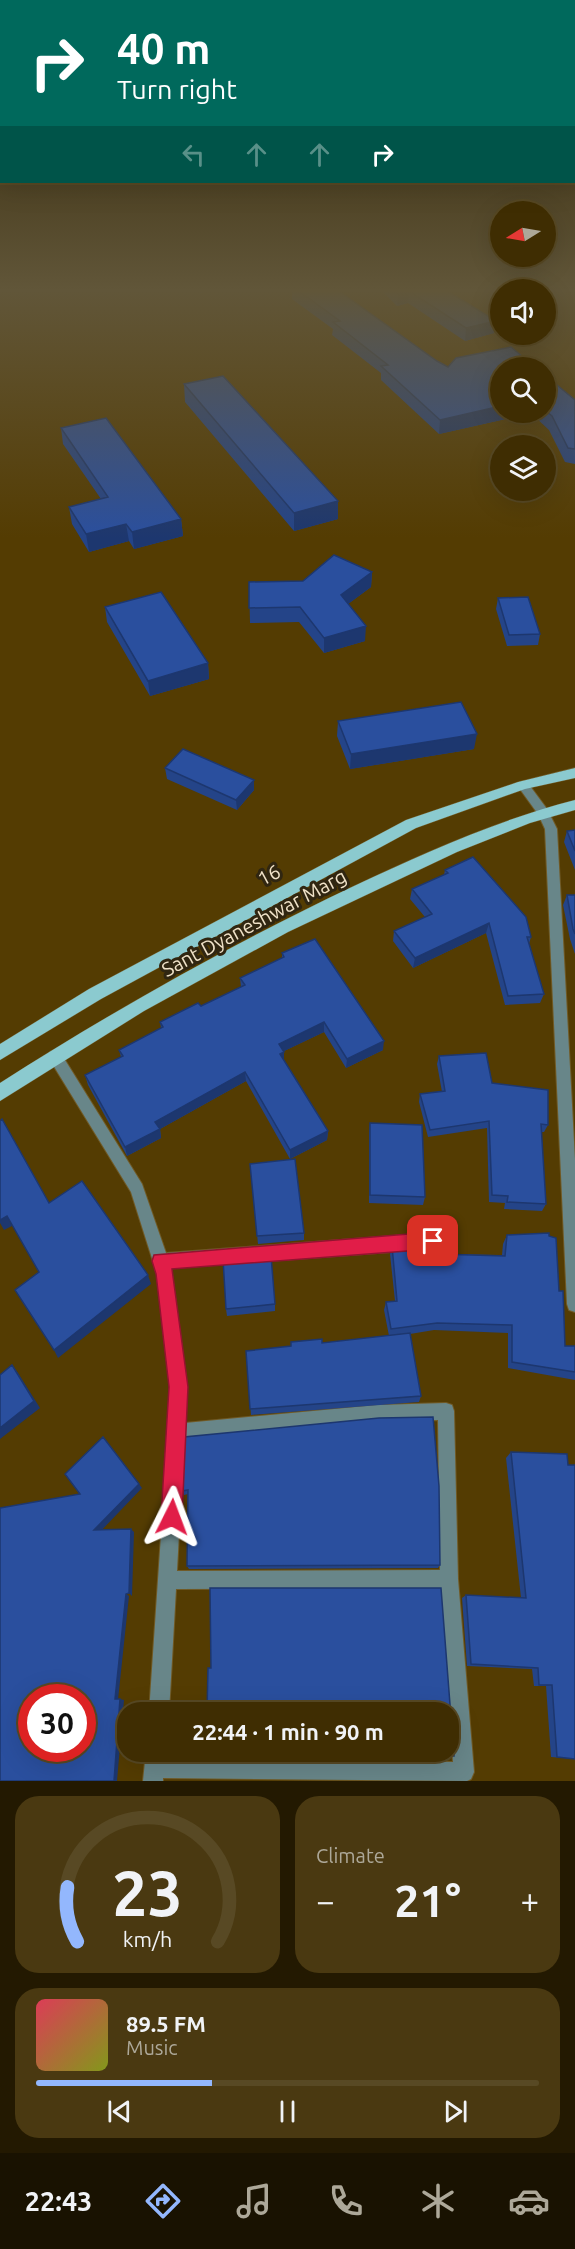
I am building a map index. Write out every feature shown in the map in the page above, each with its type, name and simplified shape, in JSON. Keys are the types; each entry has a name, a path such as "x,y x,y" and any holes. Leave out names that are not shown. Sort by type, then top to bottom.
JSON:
{"main road":[{"name":"16","path":"0,1053 105,988 411,824 523,785 575,773"},
{"name":"Sant Dyaneshwar Marg","path":"0,1093 56,1056 293,921 439,853 543,812 575,805"}],"street":[{"path":"523,785 543,812 551,829 571,1188 575,1304"},
{"path":"56,1056 137,1189 165,1274 179,1387 160,1702"},
{"path":"161,1261 433,1241"},
{"path":"154,1767 464,1772 449,1580 446,1411 377,1413 176,1432"},
{"path":"168,1580 449,1580"}],"building":[{"path":"388,372 490,372 490,409 440,420"},
{"path":"223,376 338,501 294,513 184,384"},
{"path":"556,384 575,400 575,449 568,448 556,423"},
{"path":"106,418 181,519 132,532 126,524 86,534 69,507 108,497 61,428"},
{"path":"334,555 372,572 341,595 366,626 324,638 300,607 249,608 249,582 303,581"},
{"path":"161,592 208,663 148,681 105,607"},
{"path":"528,597 540,634 509,635 498,598"},
{"path":"461,702 477,734 351,754 338,721"},
{"path":"183,749 254,780 236,800 165,768"},
{"path":"575,830 575,851 567,831"},
{"path":"473,857 526,917 531,937 527,937 544,994 508,996 489,923 415,958 394,931 432,914 412,889 448,873 445,870"},
{"path":"567,895 575,895 575,934 573,929"},
{"path":"315,939 384,1041 347,1059 324,1022 279,1044 284,1052 280,1054 328,1131 290,1150 245,1072 155,1122 160,1129 125,1147 85,1075 123,1056 119,1050 163,1027 160,1022 198,1003 201,1006 245,985 240,978 284,957 282,953"},
{"path":"486,1053 492,1083 548,1090 548,1125 541,1124 546,1204 507,1202 508,1196 492,1195 489,1121 430,1130 420,1094 445,1091 439,1056"},
{"path":"2,1119 49,1203 82,1181 148,1275 54,1350 15,1290 39,1272 7,1216 0,1220 0,1121"},
{"path":"370,1123 422,1125 425,1197 370,1195"},
{"path":"295,1159 304,1233 257,1236 250,1164"},
{"path":"549,1233 549,1236 556,1238 559,1291 563,1291 565,1346 575,1346 575,1372 512,1362 512,1325 437,1323 391,1329 386,1302 397,1301 392,1246 435,1243 437,1254 505,1256 507,1235"},
{"path":"271,1256 275,1304 226,1309 223,1259"},
{"path":"410,1333 421,1396 250,1409 246,1351 291,1346 291,1342 322,1339 322,1343"},
{"path":"12,1365 34,1401 0,1428 0,1375"},
{"path":"433,1417 439,1486 440,1565 187,1566 188,1490 182,1491 184,1437 379,1418"},
{"path":"103,1437 139,1484 94,1530 131,1529 129,1593 126,1594 115,1699 120,1699 120,1702 117,1702 114,1781 0,1781 0,1508 80,1494 65,1474"},
{"path":"511,1452 567,1454 568,1465 575,1465 575,1759 557,1757 552,1685 539,1685 538,1668 471,1664 466,1595 526,1598"},
{"path":"210,1588 441,1588 450,1702 207,1702 208,1668 211,1668"}],"route":[{"path":"172,1517 179,1387 165,1274 161,1261 433,1241"}]}
